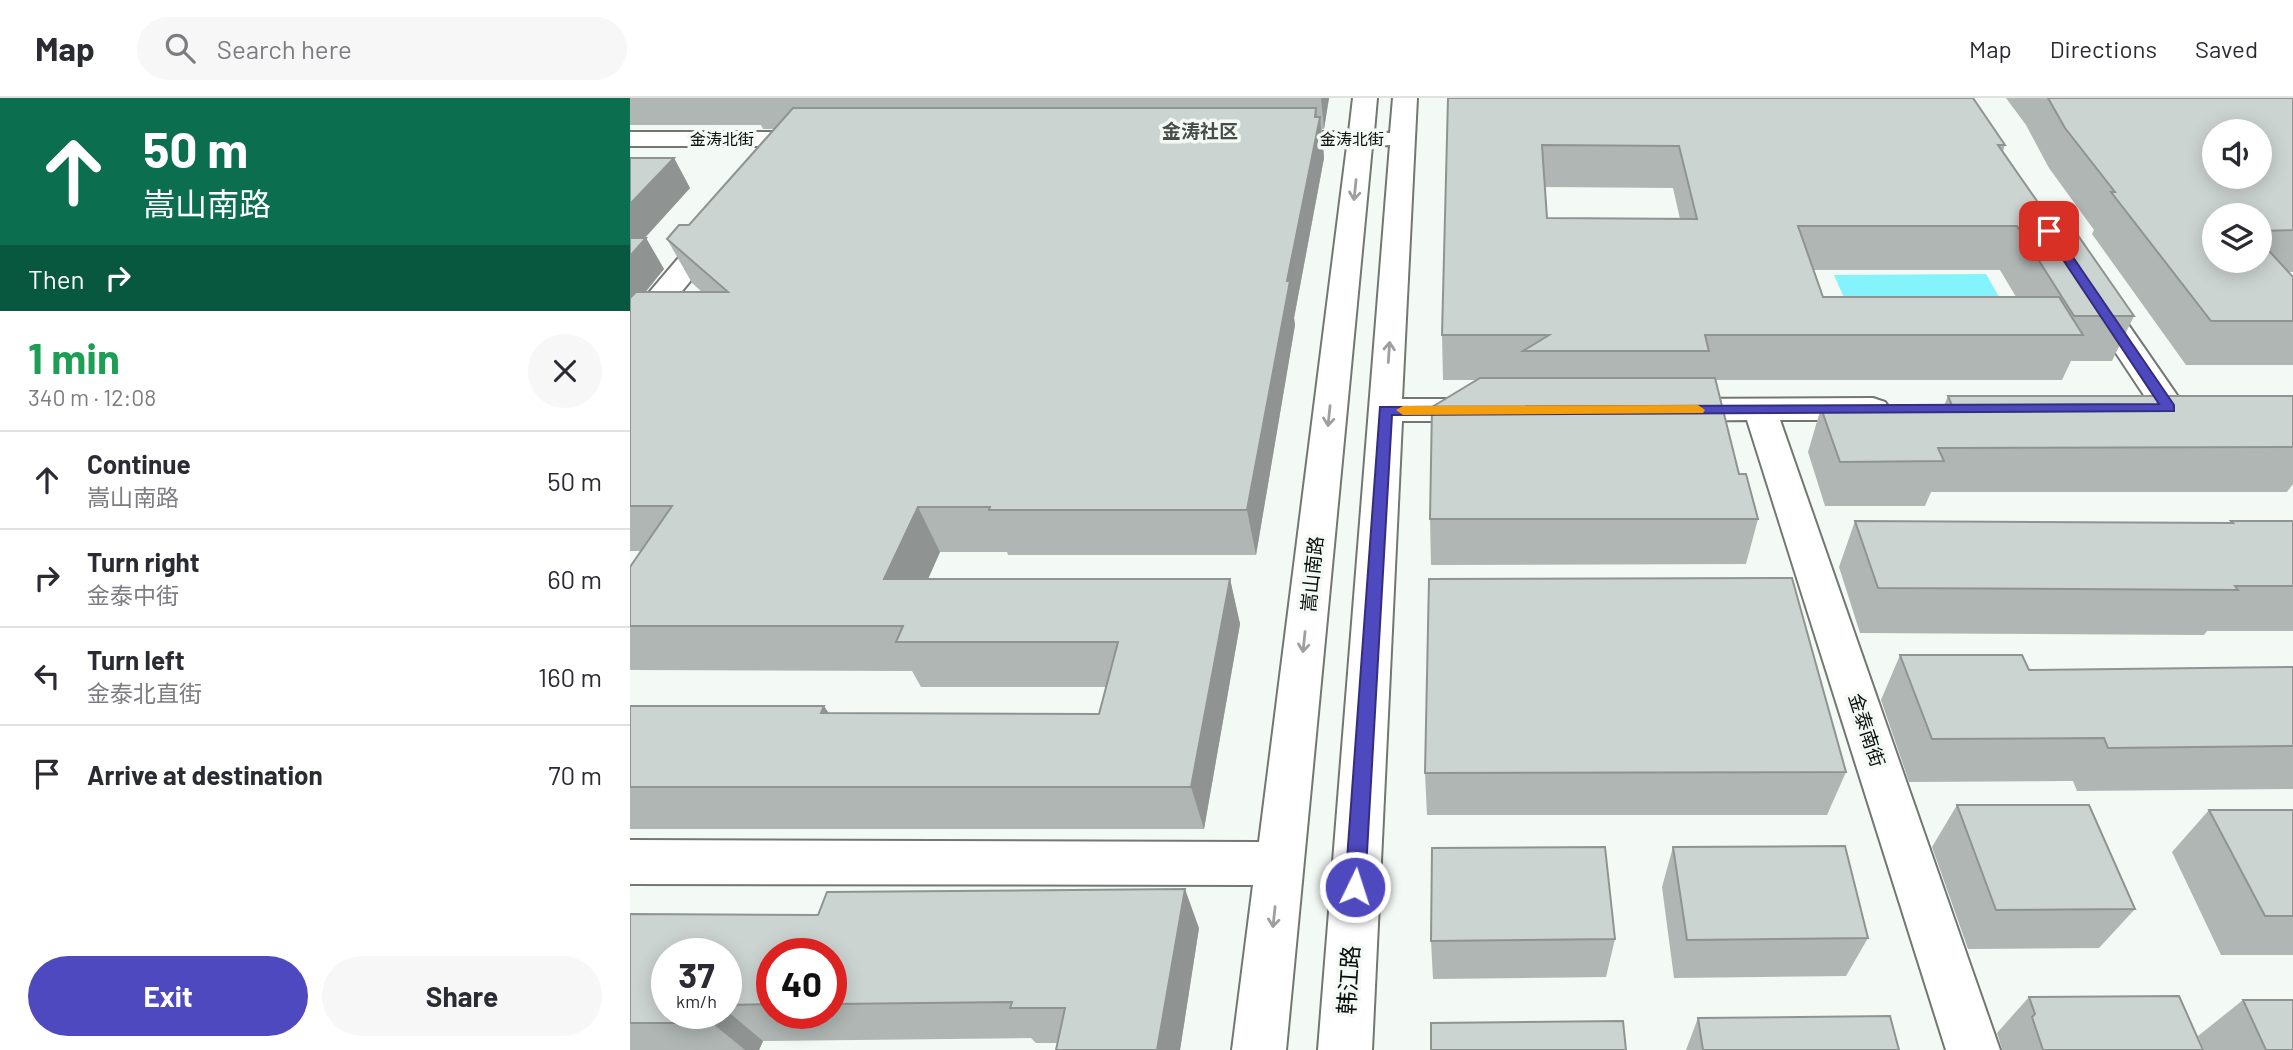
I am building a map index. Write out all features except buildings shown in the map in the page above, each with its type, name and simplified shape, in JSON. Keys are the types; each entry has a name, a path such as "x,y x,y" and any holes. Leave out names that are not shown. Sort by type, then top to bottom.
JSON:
{"street":[{"name":"嵩山南路","path":"1259,1050 1365,98"},
{"path":"1405,98 1385,410 1510,410"},
{"name":"金涛北街","path":"630,139 834,139"},
{"path":"767,170 793,139"},
{"name":"金涛北街","path":"1250,139 1403,139"},
{"path":"630,334 733,211"},
{"path":"2076,270 2183,408 2128,408"},
{"name":"金泰南街","path":"1760,409 1973,1050"},
{"path":"1635,410 1910,409"},
{"name":"韩江路","path":"1345,1050 1385,410"},
{"path":"630,862 1280,864"}],"water":[{"path":"1986,274 2010,316 1852,316 1834,275"}],"slow traffic":[{"path":"1403,410 1698,410"}],"district":[{"name":"金涛社区","path":"1200,131"}],"route":[{"path":"1355,887 1385,410 2169,408 2049,231"}]}
